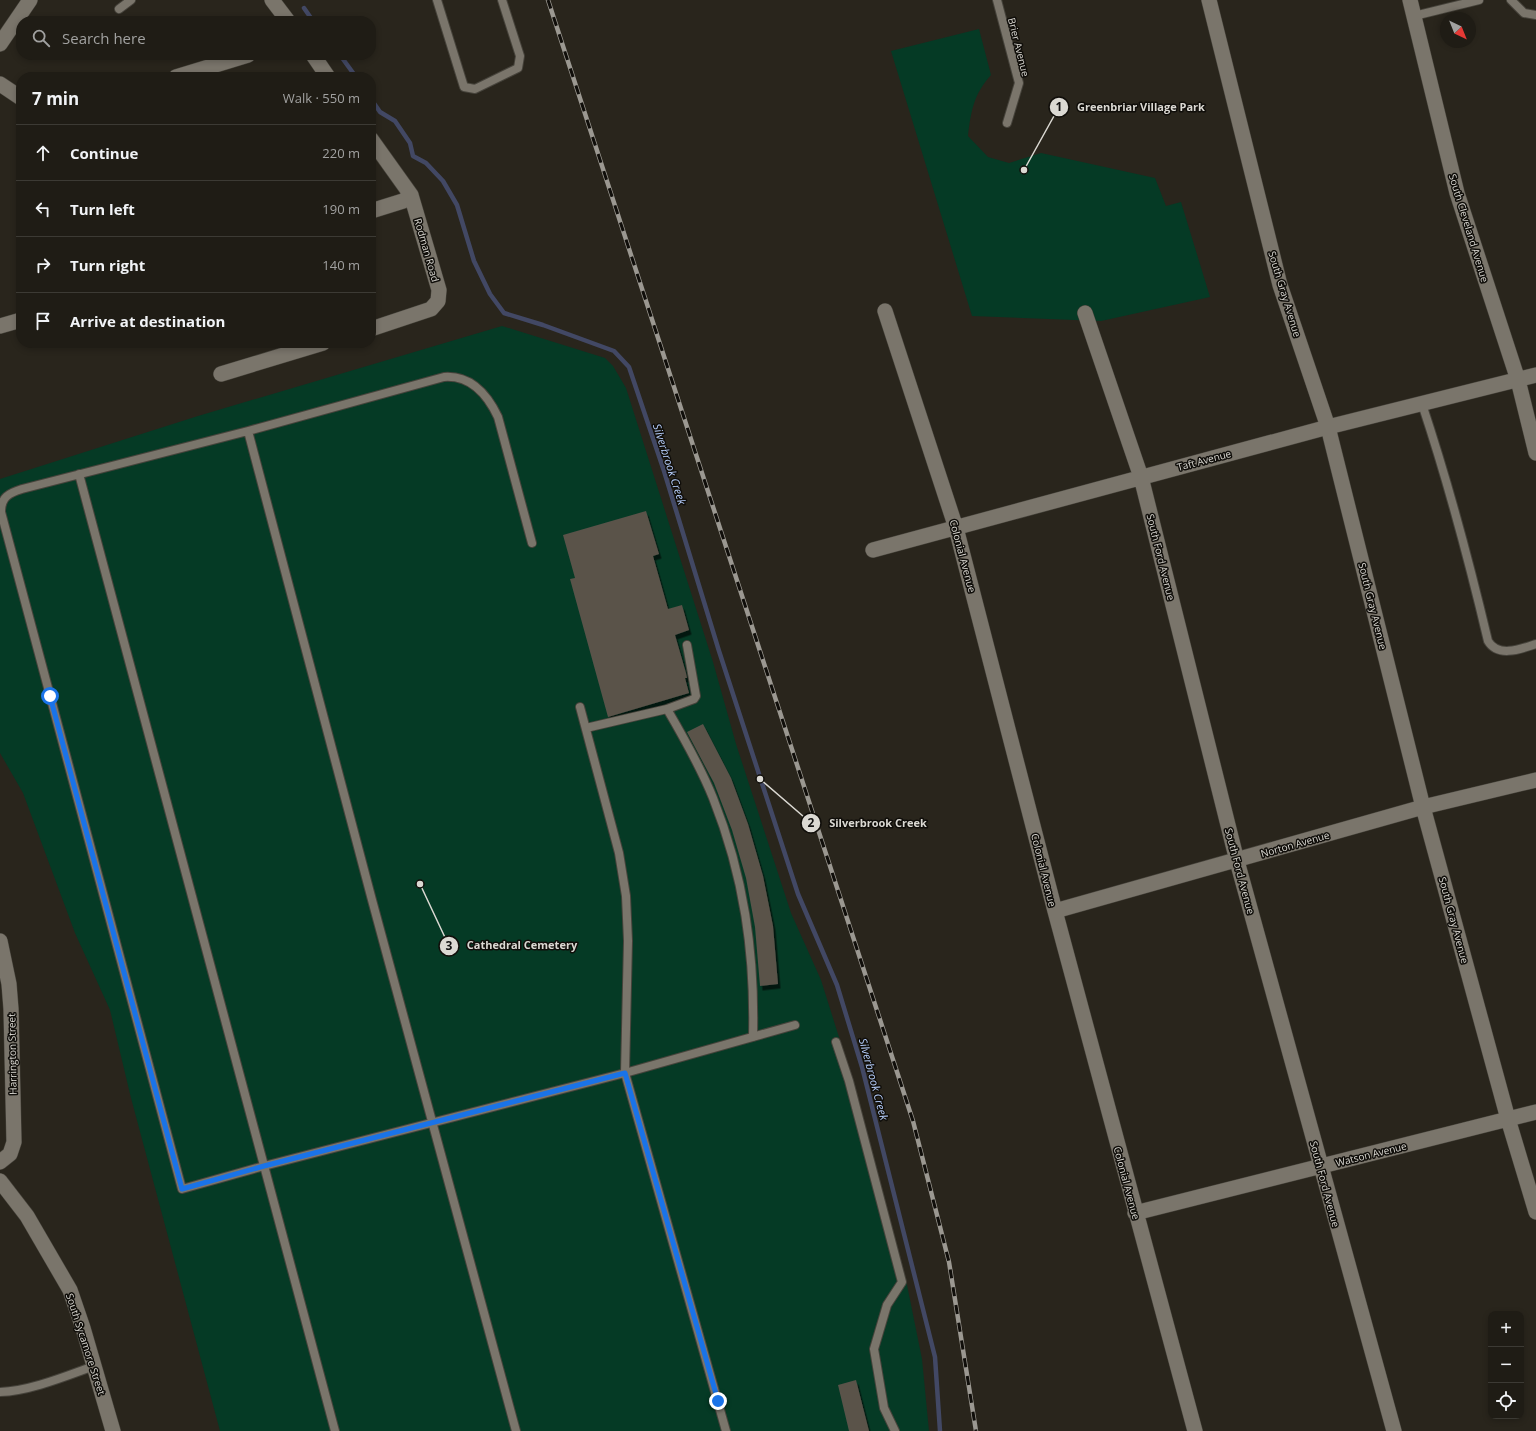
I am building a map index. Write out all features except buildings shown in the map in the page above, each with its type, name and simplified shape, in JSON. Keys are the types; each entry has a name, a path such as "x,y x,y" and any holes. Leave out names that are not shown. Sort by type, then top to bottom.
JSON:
{"street":[{"path":"19,16 30,0"},
{"path":"272,0 284,16"},
{"name":"South Gray Avenue","path":"1209,0 1280,285 1328,428 1423,807 1508,1119 1536,1212"},
{"name":"South Cleveland Avenue","path":"1410,0 1457,194 1518,380 1536,453"},
{"path":"0,44 16,21"},
{"path":"192,72 232,60"},
{"path":"316,60 325,72"},
{"path":"0,84 16,95"},
{"name":"Rodman Road","path":"376,146 411,195 437,282 438,301 434,306 423,313 376,327"},
{"path":"376,209 403,201 411,195"},
{"name":"Colonial Avenue","path":"885,311 956,528 1055,911 1135,1213 1195,1431"},
{"name":"South Ford Avenue","path":"1085,312 1141,477 1237,861 1320,1167 1394,1431"},
{"path":"0,326 16,321"},
{"path":"221,374 307,348"},
{"name":"Taft Avenue","path":"873,550 1141,477 1536,375"},
{"name":"Norton Avenue","path":"1055,911 1237,861 1423,807 1536,780"},
{"name":"Harrington Street","path":"0,941 9,984 12,1009 14,1142 10,1154 0,1162"},
{"name":"Watson Avenue","path":"1135,1213 1536,1112"},
{"name":"South Sycamore Street","path":"0,1181 27,1216 70,1290 113,1431"}],"lane":[{"path":"119,9 132,0"},
{"path":"437,0 464,87 475,89 518,68 520,56 502,0"},
{"name":"Brier Avenue","path":"997,0 1019,83 1008,123"},
{"path":"1414,16 1479,0"},
{"path":"1511,0 1524,13 1536,15"},
{"path":"532,542 498,417 487,397 476,386 466,380 454,376 444,377 248,432 79,474 10,493 1,503 1,512 182,1189 432,1122 625,1073 794,1025"},
{"path":"1422,404 1442,463 1463,537 1488,641 1492,647 1501,650 1519,650 1536,644"},
{"path":"248,432 516,1431"},
{"path":"79,474 335,1431"},
{"path":"586,728 667,709 689,702 696,696 687,645"},
{"path":"580,707 619,853 626,896 628,940 625,1073 726,1431"},
{"path":"667,709 713,797 736,869 745,906 750,944 754,990 753,1037"},
{"path":"836,1042 849,1081 902,1282 887,1305 874,1349 884,1408 896,1431"},
{"path":"0,1392 10,1392 94,1366"}],"green space":[{"path":"979,29 991,75 985,82 974,103 970,118 968,136 988,157 1009,163 1041,153 1155,178 1166,206 1181,202 1210,297 1101,321 972,316 891,51"},
{"path":"502,326 605,358 613,366 626,388 713,662 736,744 791,913 821,980 849,1069 906,1280 922,1359 929,1431 220,1431 131,1098 110,1010 75,933 23,793 0,753 0,479 198,416"}],"waterway":[{"name":"Silverbrook Creek","path":"304,8 310,16"},
{"name":"Silverbrook Creek","path":"344,60 352,72"},
{"name":"Silverbrook Creek","path":"376,106 380,112 395,121 410,143 413,156 426,163 443,181 457,205 474,261 490,294 504,313 543,325 614,351 629,367 664,471 719,651 798,894 837,985 862,1067 935,1357 940,1431"}],"railway":[{"path":"548,0 913,1121 949,1262 976,1431"}],"place":[{"name":"Greenbriar Village Park","path":"1024,170"},
{"name":"Silverbrook Creek","path":"760,779"},
{"name":"Cathedral Cemetery","path":"420,884"}],"route":[{"path":"50,696 182,1189 264,1166 625,1073 718,1401"}]}
